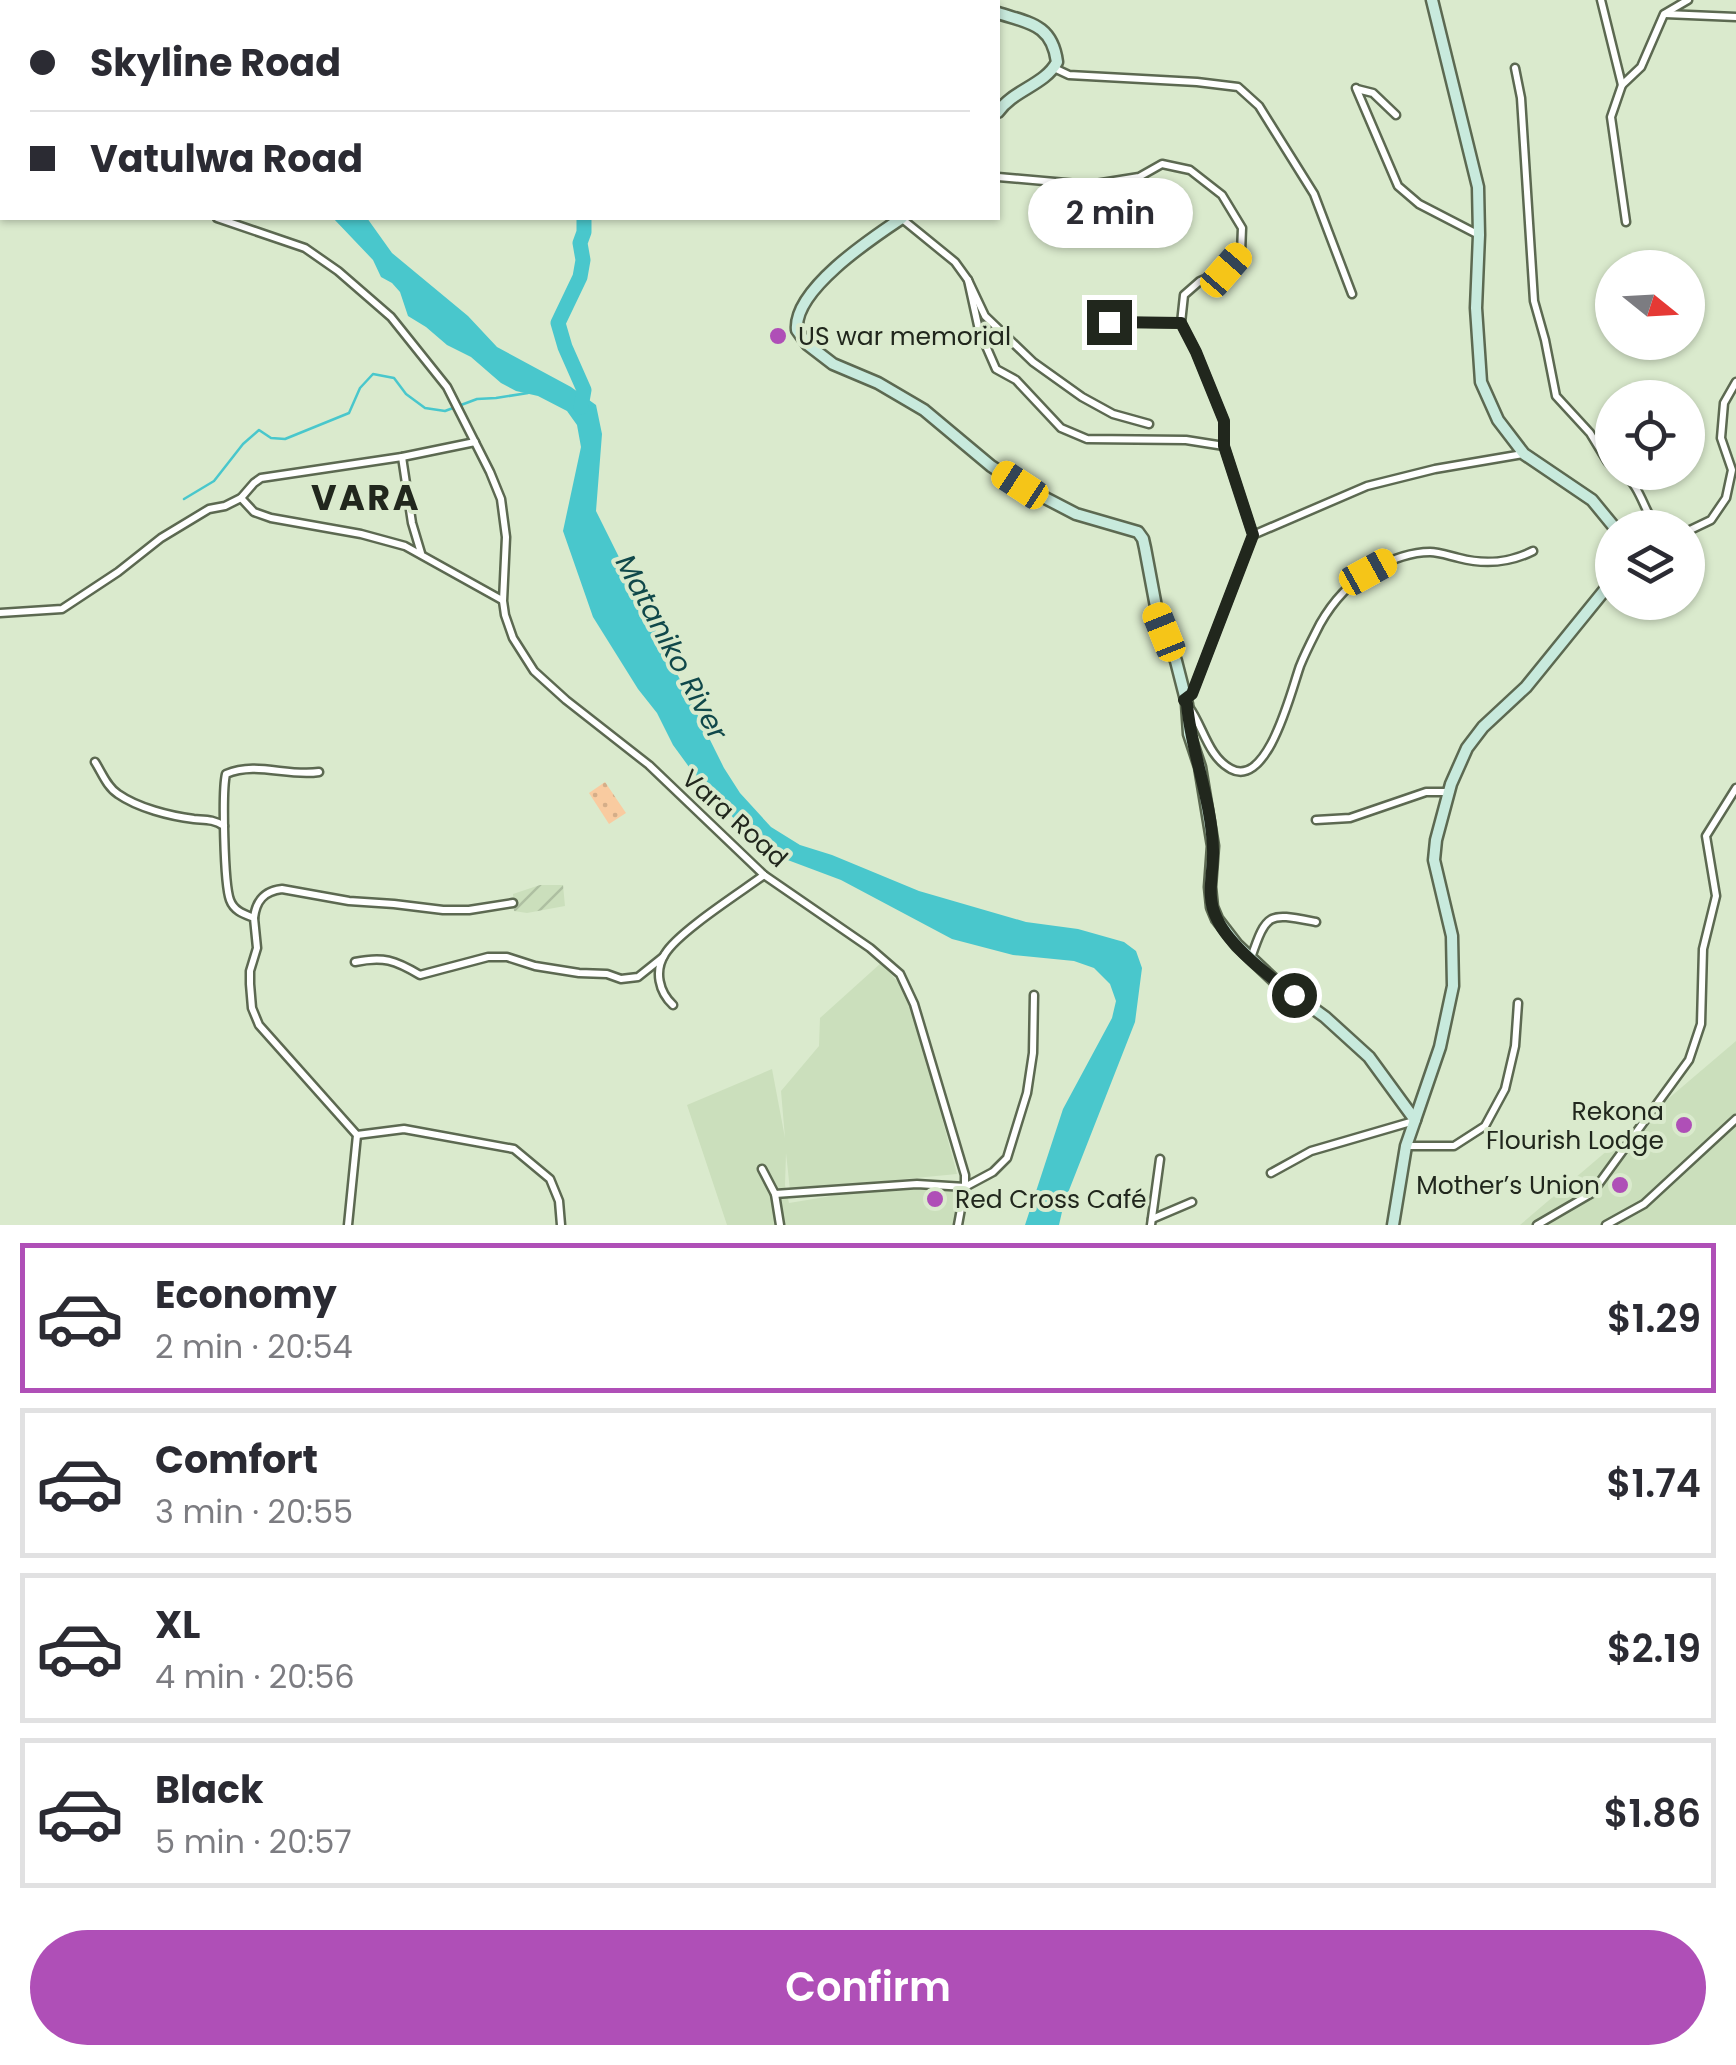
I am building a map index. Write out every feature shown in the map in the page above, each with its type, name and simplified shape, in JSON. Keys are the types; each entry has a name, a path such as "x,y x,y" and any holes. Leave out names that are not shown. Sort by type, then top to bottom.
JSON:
{"street":[{"path":"1432,0 1478,187 1476,308 1481,382 1498,420 1524,454 1592,500 1601,510"},
{"path":"1601,0 1622,85"},
{"path":"1626,222 1611,117 1622,85 1641,67 1664,14 1688,0"},
{"path":"1000,13 1028,22 1048,35 1056,56 1054,68 1048,74 1015,94 1000,110"},
{"path":"1664,14 1736,18"},
{"path":"1054,68 1069,74 1238,87 1259,106 1314,194 1352,294"},
{"path":"1516,68 1534,301 1556,396 1595,441"},
{"path":"1396,115 1373,93 1356,88 1398,186 1419,204 1479,235"},
{"path":"1089,185 1139,178 1162,164 1190,170 1222,195 1242,228 1241,253 1226,270 1200,281 1184,295 1181,323 1224,421 1224,446 1253,535 1186,702"},
{"path":"1000,177 1089,185 1146,202"},
{"name":"Vara Road","path":"223,220 306,248 338,271 391,317 447,387 500,499 505,519 505,616 513,638 534,671 648,765 764,875 870,948 900,974 914,1004 965,1176 958,1225"},
{"path":"898,220 862,245 816,287 799,310 799,334 833,364 878,383 924,410 1020,485 1076,514 1138,532 1143,538 1156,612 1176,661 1189,734 1200,767 1213,846 1212,907 1223,929 1274,980 1325,1016 1369,1056 1415,1120"},
{"path":"903,220 954,262 986,316 1033,362 1113,414 1149,424"},
{"path":"968,280 979,330 996,368 1016,380 1061,428 1087,439 1186,440 1224,446"},
{"path":"1109,322 1181,323"},
{"path":"1705,523 1726,498 1732,470 1721,438 1724,403 1736,382"},
{"path":"0,613 62,609 161,538 209,509 241,498 261,478 475,442"},
{"path":"1253,535 1367,486 1435,469 1524,454"},
{"path":"402,457 412,523 422,554"},
{"path":"241,498 254,512 271,518 406,546 503,601"},
{"path":"1186,702 1215,755 1238,772 1251,768 1266,754 1274,739 1308,647 1349,585 1387,562 1416,554 1430,552 1500,562 1534,552"},
{"path":"1393,1225 1406,1146 1440,1046 1453,986 1452,936 1434,860 1449,792 1468,748 1483,727 1526,687 1595,601"},
{"path":"95,762 118,794 165,813 208,819 225,826"},
{"path":"254,918 235,909 226,883 226,774 261,768 288,773 319,772"},
{"path":"1538,1225 1592,1193 1689,1060 1701,1024 1704,950 1716,896 1706,836 1736,788"},
{"path":"1316,820 1350,818 1426,792 1449,792"},
{"path":"354,962 376,957 400,963 420,974 488,957 506,957 579,973 608,974 621,979 638,977 675,942 764,875"},
{"path":"348,1225 356,1135 260,1024 252,1008 250,971 257,948 254,918 261,897 282,889 350,901 443,910 514,903"},
{"path":"1251,958 1260,930 1271,918 1281,915 1316,922"},
{"path":"663,957 660,983 664,996 673,1004"},
{"path":"775,1194 917,1184 965,1187 993,1172 1007,1158 1028,1093 1034,995"},
{"path":"1406,1146 1454,1146 1485,1126 1505,1089 1515,1046 1518,1003"},
{"path":"1606,1225 1644,1204 1736,1119"},
{"path":"1271,1173 1312,1151 1415,1120"},
{"path":"356,1135 404,1129 514,1149 550,1178 559,1200 561,1225"},
{"path":"1151,1222 1160,1159"},
{"path":"762,1169 775,1194 780,1225"},
{"path":"1151,1222 1192,1202"}],"shaded area":[{"path":"605,782 626,813 609,824 589,793"},
{"path":"540,885 563,885 565,906 527,913 514,911 513,894"},
{"path":"881,963 912,1006 957,1174 790,1190 786,1153 789,1203 898,1185 963,1193 957,1225 727,1225 687,1105 772,1069 785,1138 781,1091 819,1046 820,1018"},
{"path":"1736,1041 1736,1225 1520,1225"}],"water":[{"path":"335,220 368,220 392,253 468,316 497,347 596,405 602,434 596,511 724,768 740,793 771,827 800,845 919,891 1026,922 1078,929 1124,942 1136,951 1142,968 1135,1022 1064,1203 1059,1225 1025,1225 1063,1109 1112,1018 1116,1001 1110,984 1094,968 1074,961 1013,955 952,939 841,880 770,851 740,825 700,782 673,745 657,713 593,617 563,531 581,447 577,425 567,411 501,383 471,357 447,345 408,316 400,292 381,277 373,260"}],"waterway":[{"path":"581,407 584,390 558,323 580,277 584,220"},
{"path":"184,499 214,481 259,430 271,438 285,439 349,413 360,388 373,374 394,378 406,394 425,408 445,411 477,399 528,393"}],"place":[{"name":"US war memorial","path":"778,336"},
{"name":"Rekona Flourish Lodge","path":"1684,1125"},
{"name":"Mother’s Union","path":"1620,1185"},
{"name":"Red Cross Café","path":"935,1199"}],"district":[{"name":"VARA","path":"366,498"}],"route":[{"path":"1109,322 1181,323 1224,421 1224,446 1253,535 1192,694 1184,700 1213,846 1212,907 1223,929 1294,995"}],"water label":[{"name":"Mataniko River","path":"672,647"}]}
